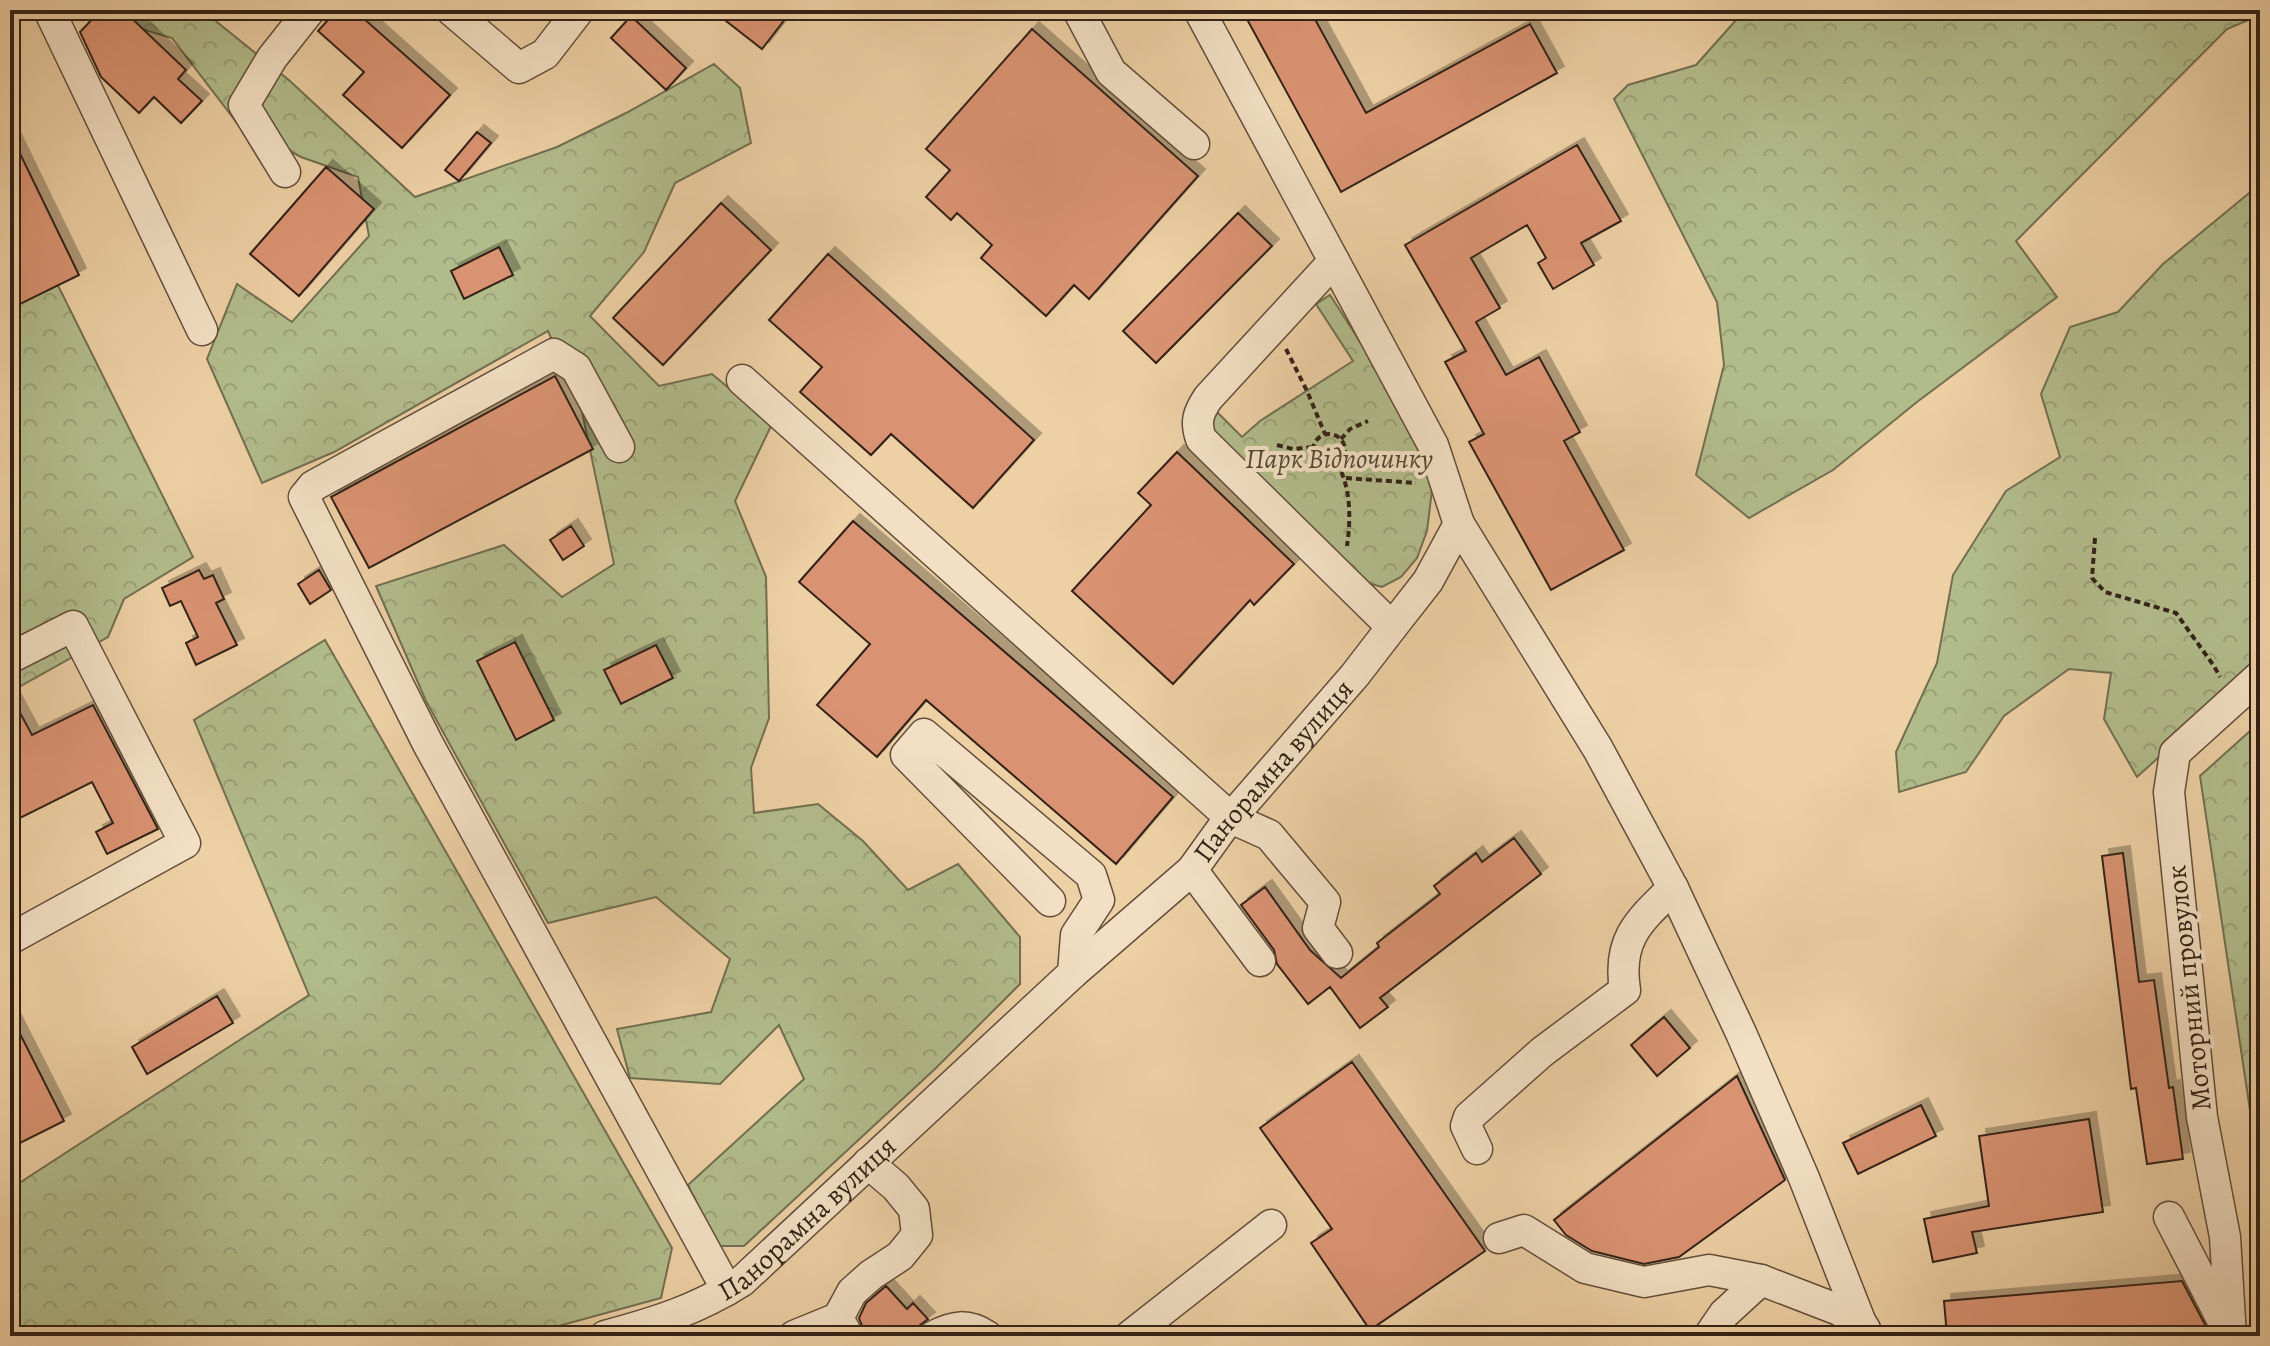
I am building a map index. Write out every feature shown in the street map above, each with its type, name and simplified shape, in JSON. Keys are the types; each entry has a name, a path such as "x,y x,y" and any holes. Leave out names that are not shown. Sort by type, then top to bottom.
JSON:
{"street":[{"path":"49,10 202,330"},
{"path":"285,172 244,105 272,58 310,10"},
{"path":"451,10 519,68 545,54 579,10"},
{"path":"1078,10 1111,72 1194,144"},
{"path":"1199,10 1433,445 1459,524 1598,749 1673,888 1791,1149 1866,1330"},
{"path":"1334,261 1208,398 1197,419 1197,429 1201,439 1392,627"},
{"path":"619,447 576,368 554,354 313,486 304,497 428,744 727,1290"},
{"path":"742,380 1231,818 1269,835 1325,902 1318,928 1337,953"},
{"name":"Панорамна вулиця","path":"605,1336 706,1304 742,1281 1073,973 1192,870 1231,818 1355,675 1428,581 1459,524"},
{"path":"10,658 73,626 185,843 10,939"},
{"name":"Моторний провулок","path":"2231,1336 2225,1237 2202,1117 2169,792 2175,753 2260,676"},
{"path":"1050,901 906,755 924,734 1091,875 1099,900 1076,935 1073,973"},
{"path":"1192,870 1260,961"},
{"path":"1477,1149 1466,1126 1469,1117 1542,1052 1625,990 1622,968 1637,922 1673,888"},
{"path":"794,1336 843,1327 852,1292 900,1256 917,1235 914,1209 896,1187 868,1163"},
{"path":"2169,1217 2231,1336"},
{"path":"1130,1336 1271,1225"},
{"path":"1499,1238 1524,1230 1585,1268 1644,1282 1709,1270 1761,1280 1839,1310 1866,1330"},
{"path":"1709,1336 1724,1314 1761,1280"},
{"path":"934,1336 952,1326 975,1328 987,1336"}],"path":[{"path":"1274,327 1325,434"},
{"path":"1341,439 1350,429 1368,421"},
{"path":"1333,434 1341,439 1343,457 1337,463 1329,466 1320,463 1314,456 1313,447 1317,439 1333,434"},
{"path":"1277,445 1293,449 1313,447"},
{"path":"1337,463 1346,478 1350,523 1345,566 1339,574"},
{"path":"1346,478 1416,483"},
{"path":"2095,538 2092,578 2105,592 2176,613 2214,666 2231,701"}],"green space":[{"path":"79,10 202,10 290,81 415,197 557,147 714,64 740,88 751,143 675,183 644,252 590,316 659,386 712,374 772,424 735,501 766,577 769,718 751,768 754,813 818,804 863,841 908,890 958,864 1020,937 1020,984 936,1068 744,1246 716,1246 688,1185 804,1079 779,1025 720,1084 630,1078 617,1029 711,1012 730,959 656,897 548,923 426,701 376,586 504,545 562,597 614,564 581,407 548,331 334,452 262,483 207,359 237,284 292,322 369,236 358,177 301,157 237,123 172,38"},
{"path":"1745,10 2260,10 2260,15 2227,29 2016,241 2057,297 1917,402 1833,470 1749,518 1696,475 1724,365 1717,302 1614,99 1628,85 1696,65"},
{"path":"2260,184 2260,665 2137,777 2104,719 2111,673 2069,669 2004,716 1966,772 1899,792 1896,752 1937,663 1953,575 2006,491 2060,457 2041,394 2070,327 2118,312 2163,264"},
{"path":"10,189 193,557 124,599 108,637 10,692"},
{"name":"Парк Відпочинку","path":"1330,295 1368,354 1426,462 1432,490 1427,531 1417,558 1401,577 1382,587 1360,581 1209,432 1215,410 1242,437 1260,421 1353,361 1316,304"},
{"path":"325,640 672,1248 661,1298 522,1336 10,1336 10,1189 309,995 194,720"},
{"path":"2260,722 2260,1177 2200,776"}],"building":[{"path":"101,10 123,10 186,70 178,79 202,101 181,123 154,97 139,113 101,77 80,32"},
{"path":"337,10 354,10 450,95 402,148 343,95 364,72 318,31"},
{"path":"712,10 792,10 762,49"},
{"path":"1242,10 1310,10 1366,113 1530,24 1557,73 1341,192"},
{"path":"631,16 686,68 666,90 611,38"},
{"path":"1032,29 1198,176 1089,299 1074,285 1046,316 981,258 992,245 957,213 951,220 926,197 950,170 926,149"},
{"path":"477,132 491,143 459,181 445,170"},
{"path":"10,133 79,275 10,309"},
{"path":"1577,145 1621,221 1581,243 1594,265 1553,289 1538,263 1546,258 1527,225 1471,258 1500,308 1476,322 1506,375 1539,357 1580,432 1564,441 1624,550 1551,590 1469,442 1484,434 1445,362 1466,351 1405,245"},
{"path":"326,167 374,209 299,296 250,254"},
{"path":"721,203 771,250 663,365 613,318"},
{"path":"1238,213 1272,246 1156,363 1123,331"},
{"path":"499,247 513,275 464,299 451,271"},
{"path":"828,254 1034,440 973,508 891,434 871,455 800,392 822,367 769,320"},
{"path":"555,376 593,449 369,568 331,497"},
{"path":"1177,452 1294,564 1254,605 1250,600 1173,684 1072,591 1151,505 1138,493"},
{"path":"853,521 1173,797 1116,864 926,700 877,757 817,705 870,644 799,582"},
{"path":"571,526 584,546 563,560 550,540"},
{"path":"199,570 204,579 213,575 224,599 216,603 237,645 196,665 186,643 198,637 181,601 170,606 162,588"},
{"path":"319,570 331,590 310,604 298,584"},
{"path":"515,642 554,720 516,740 477,661"},
{"path":"656,645 673,678 621,704 604,670"},
{"path":"10,694 32,735 93,705 158,829 107,854 96,832 113,823 92,782 10,823"},
{"path":"1514,838 1541,874 1380,998 1388,1007 1360,1028 1330,987 1308,1004 1277,964 1274,950 1241,905 1265,887 1310,950 1341,978 1379,947 1377,943 1440,894 1434,886 1476,853 1482,862"},
{"path":"2123,853 2139,982 2154,980 2169,1088 2173,1087 2183,1159 2147,1164 2136,1088 2131,1089 2102,856"},
{"path":"217,996 233,1023 147,1074 132,1047"},
{"path":"10,1014 64,1121 10,1148"},
{"path":"1664,1017 1690,1048 1657,1076 1631,1045"},
{"path":"1352,1062 1485,1251 1370,1330 1311,1243 1332,1229 1260,1128"},
{"path":"1737,1076 1785,1180 1679,1257 1644,1264 1592,1251 1566,1235 1554,1220"},
{"path":"1921,1105 1936,1136 1858,1174 1843,1143"},
{"path":"2089,1119 2103,1212 1972,1232 1977,1253 1933,1262 1924,1219 1989,1206 1979,1136"},
{"path":"2182,1281 2211,1336 1947,1336 1944,1301"},
{"path":"886,1286 907,1309 913,1303 928,1319 920,1325 916,1336 866,1336 859,1318 866,1303"}]}
